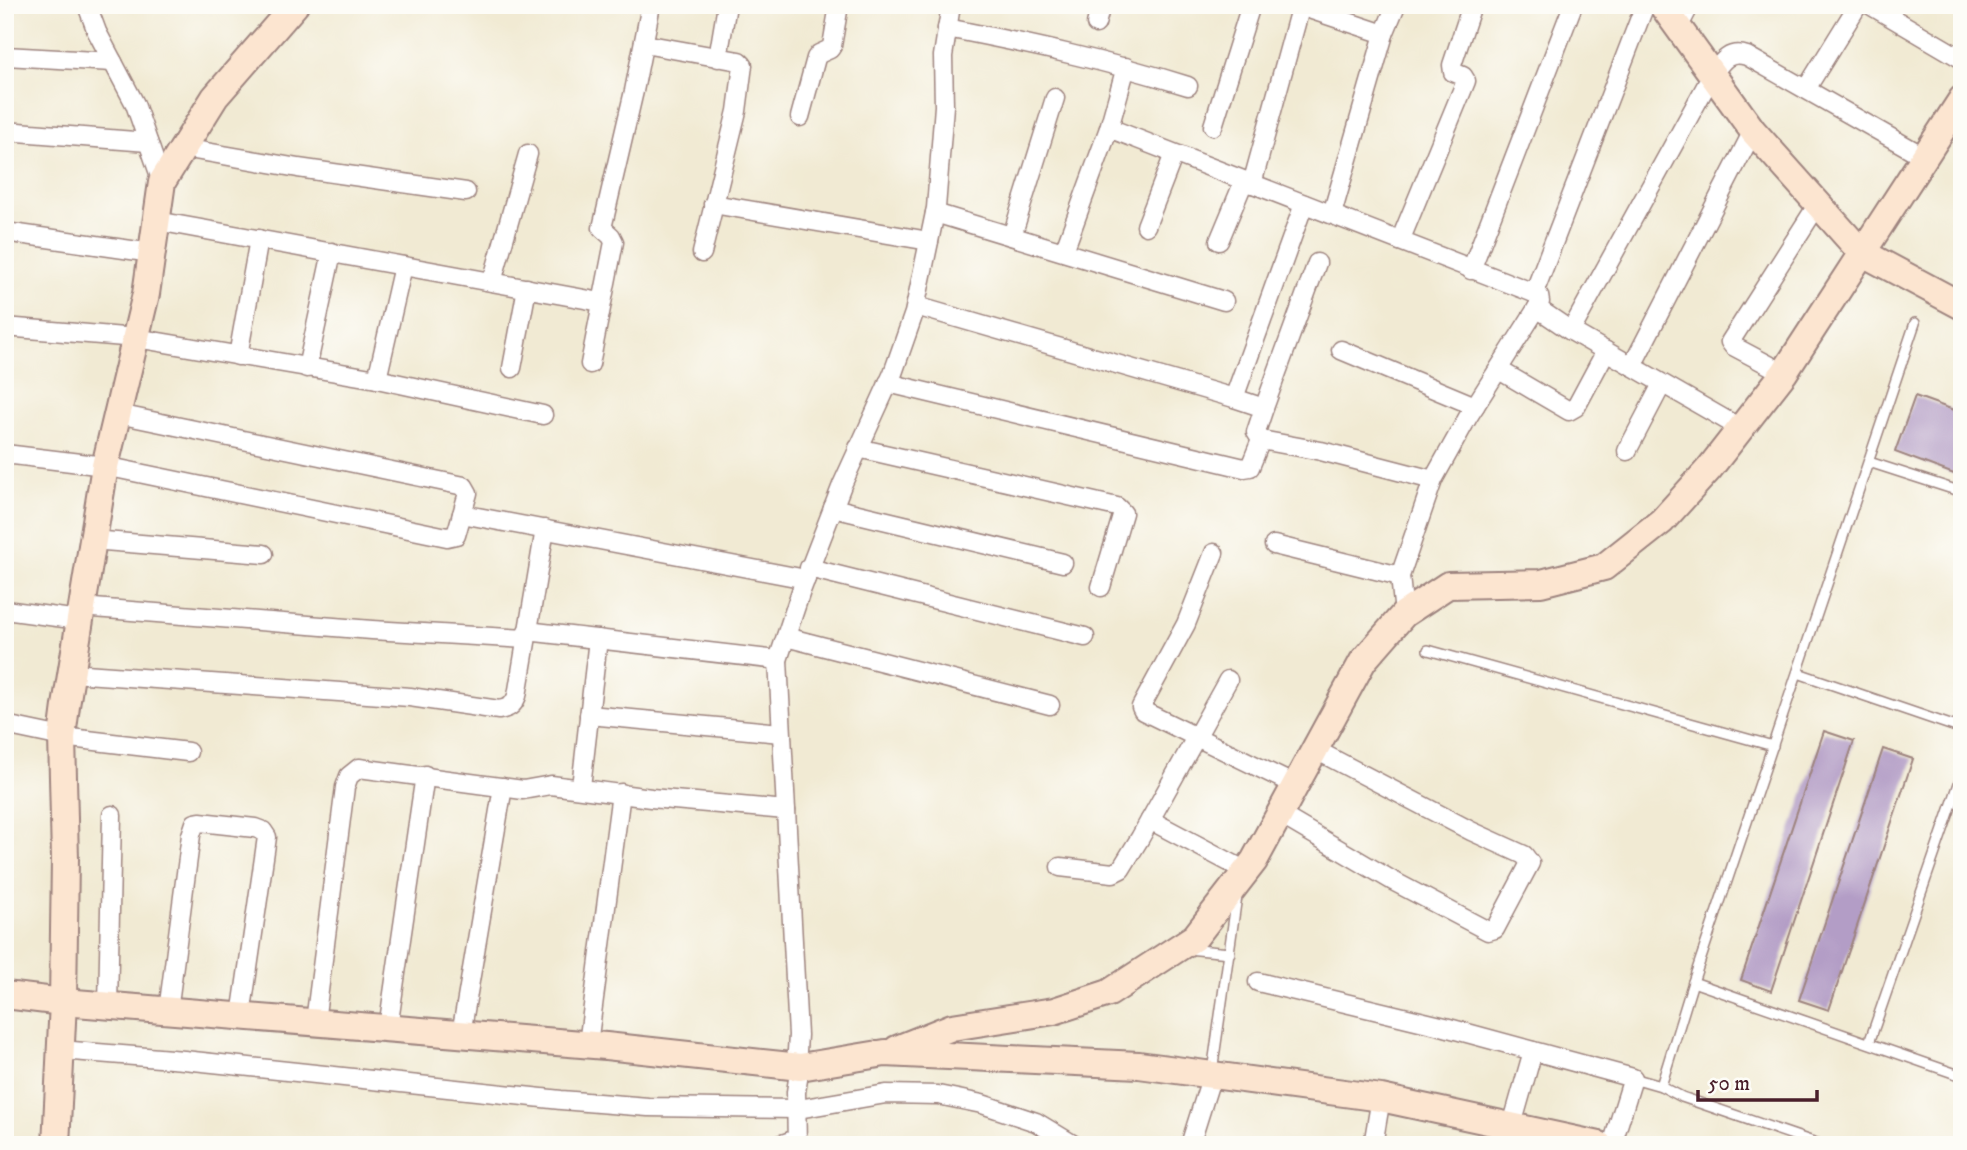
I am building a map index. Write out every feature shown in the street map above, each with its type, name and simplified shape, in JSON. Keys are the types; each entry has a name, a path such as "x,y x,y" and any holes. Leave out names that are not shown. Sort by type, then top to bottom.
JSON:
{"street":[{"path":"87,5 97,32 135,104 162,182"},
{"path":"56,1145 63,1002 65,859 62,737 105,466 146,294 162,182 215,97 295,5"},
{"path":"590,364 614,242 601,228 652,5"},
{"path":"718,58 727,5"},
{"path":"800,117 818,54 832,46 839,5"},
{"path":"779,1145 797,1142 798,1067 778,660 833,508 888,383 916,306 935,213 944,106 943,56 951,5"},
{"path":"1096,24 1101,5"},
{"path":"1213,126 1251,5"},
{"path":"1219,241 1248,183 1300,5 1384,34"},
{"path":"1332,214 1384,34 1396,5"},
{"path":"1400,241 1466,81 1463,76 1453,72 1452,65 1472,5"},
{"path":"1471,270 1573,5"},
{"path":"1404,614 1400,576 1433,480 1499,370 1535,300 1645,5"},
{"path":"1662,5 1684,17 1712,75 1753,131 1861,252 1962,306"},
{"path":"1806,89 1858,5"},
{"path":"1870,5 1962,59"},
{"path":"947,28 1064,51 1188,86"},
{"path":"644,44 739,61 743,65 737,111 702,253"},
{"path":"1571,331 1712,75 1722,60 1736,53 1747,56 1923,156"},
{"path":"5,56 113,62"},
{"path":"1064,251 1109,128 1126,67"},
{"path":"1012,236 1055,98"},
{"path":"5,995 107,1006 589,1044 798,1067 885,1053 953,1027 1054,1011 1109,993 1195,937 1243,876 1363,661 1404,614 1448,585 1541,583 1604,568 1662,521 1709,469 1784,373 1962,99"},
{"path":"1109,128 1400,241 1535,300 1571,331 1740,428"},
{"path":"5,131 148,142"},
{"path":"1632,366 1753,131"},
{"path":"183,148 466,192"},
{"path":"492,282 528,154"},
{"path":"1146,226 1174,154"},
{"path":"713,204 929,241"},
{"path":"1234,398 1304,204"},
{"path":"1784,373 1730,342 1818,204"},
{"path":"935,213 1224,301"},
{"path":"157,221 601,302"},
{"path":"5,232 152,253"},
{"path":"237,356 259,239"},
{"path":"307,368 332,252"},
{"path":"1317,263 1256,432 1261,440 1321,451 1433,480"},
{"path":"377,379 403,265"},
{"path":"512,368 527,288"},
{"path":"916,306 1264,408"},
{"path":"5,327 136,338 377,379 543,415"},
{"path":"1341,350 1475,406"},
{"path":"1499,370 1569,411 1576,407 1606,351"},
{"path":"888,383 1244,468 1253,463 1261,440"},
{"path":"1627,451 1662,384"},
{"path":"5,454 105,466 447,537 456,535 468,493 464,486 118,414"},
{"path":"858,448 1122,510 1101,587"},
{"path":"833,508 1063,563"},
{"path":"462,514 808,573 1085,637"},
{"path":"71,673 410,697 499,710 509,708 514,704 545,529"},
{"path":"92,540 264,554"},
{"path":"1274,545 1400,576"},
{"path":"1214,553 1186,624 1142,707 1143,711 1295,785"},
{"path":"5,610 598,639 778,660"},
{"path":"786,637 1050,705"},
{"path":"581,787 598,639"},
{"path":"1060,867 1117,872 1121,869 1228,680"},
{"path":"590,715 781,733"},
{"path":"5,725 62,737 188,752"},
{"path":"1279,814 1393,881 1488,931 1495,929 1525,875 1530,863 1524,855 1314,749"},
{"path":"315,1022 345,787 349,776 359,768 523,790 551,785 581,787 651,798 786,810"},
{"path":"388,1028 425,775"},
{"path":"461,1034 503,787"},
{"path":"589,1044 621,793"},
{"path":"107,1006 111,815"},
{"path":"1150,820 1243,876"},
{"path":"168,1011 192,827 194,823 200,822 255,828 263,831 267,837 241,1016"},
{"path":"1258,982 1445,1027 1633,1078 1612,1145"},
{"path":"60,1050 197,1061 636,1107 798,1109 886,1094 937,1095 982,1104 1037,1122 1074,1145"},
{"path":"1512,1125 1533,1051"},
{"path":"885,1053 1139,1065 1381,1098 1512,1125 1556,1140 1599,1145"},
{"path":"1190,1145 1212,1075"},
{"path":"1373,1145 1381,1098"}],"lane":[{"path":"1661,1086 1693,982 1915,323"},
{"path":"1868,461 1962,492"},
{"path":"1428,650 1773,746"},
{"path":"1798,673 1962,729"},
{"path":"1869,1043 1962,775"},
{"path":"1212,1075 1243,876"},
{"path":"1178,948 1230,953"},
{"path":"1693,982 1962,1076"},
{"path":"1633,1078 1822,1145"}],"building":[{"path":"1915,396 1962,413 1962,477 1895,452"},
{"path":"1824,731 1854,741 1771,991 1741,980"},
{"path":"1883,749 1913,759 1829,1010 1799,1000"}]}
